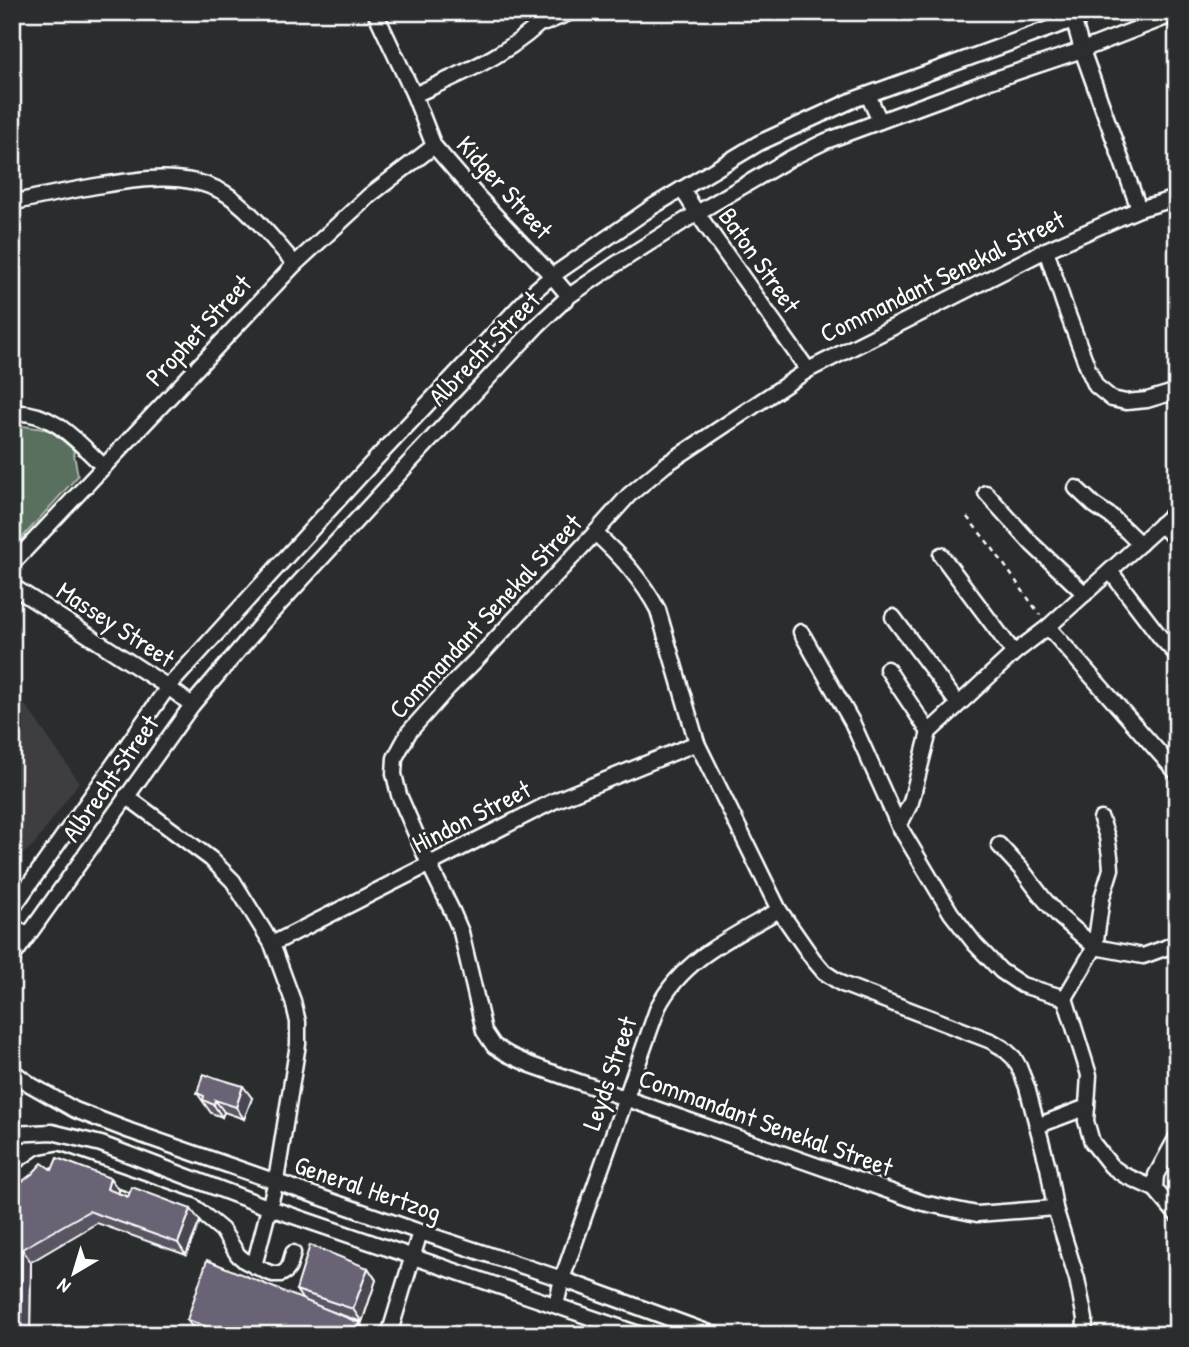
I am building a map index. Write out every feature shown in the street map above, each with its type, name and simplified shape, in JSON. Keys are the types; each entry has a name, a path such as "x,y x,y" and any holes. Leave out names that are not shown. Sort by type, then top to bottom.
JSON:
{"street":[{"name":"Kidger Street","path":"376,12 434,146 569,296"},
{"path":"414,95 490,59 513,45 551,12"},
{"path":"540,24 571,12"},
{"name":"Albrecht Street","path":"12,909 168,687 379,455 532,293 552,276 652,207 759,143 868,95 1072,16 1095,12"},
{"name":"Albrecht Street","path":"12,958 192,705 263,622 408,464 538,324 569,296 697,213 791,158 826,141 1082,50 1177,13"},
{"path":"1072,16 1139,209"},
{"path":"868,95 880,121"},
{"name":"Prophet Street","path":"12,564 295,264 370,195 434,146"},
{"path":"12,203 51,193 132,180 167,178 191,182 216,190 240,205 295,264"},
{"name":"Baton Street","path":"682,189 808,370"},
{"name":"Commandant Senekal Street","path":"1055,1208 977,1214 923,1203 531,1065 494,1046 484,1031 461,932 399,795 394,774 395,758 409,732 440,696 629,495 665,465 808,370 1046,250 1139,209 1177,198"},
{"path":"1046,250 1096,386 1112,399 1126,402 1147,400 1177,391"},
{"path":"12,413 23,412 51,421 72,436 104,467"},
{"path":"1076,488 1140,544"},
{"path":"986,493 1032,544 1085,594"},
{"path":"899,825 913,794 929,732 1014,653 1048,627 1177,510"},
{"path":"1161,524 1177,541"},
{"path":"595,533 634,573 658,610 697,743 779,910 813,959 824,972 842,984 991,1041 1014,1058 1027,1087 1048,1167 1055,1208 1077,1279 1085,1319 1084,1335"},
{"path":"941,555 1014,653"},
{"path":"1110,571 1177,655"},
{"name":"Massey Street","path":"12,586 192,705"},
{"path":"893,617 958,704"},
{"path":"1048,627 1177,773"},
{"path":"802,632 852,722 899,825 951,913 975,944 1002,971 1022,985 1065,998"},
{"path":"887,669 929,732"},
{"name":"Hindon Street","path":"272,944 554,802 697,743"},
{"path":"126,796 211,859 233,881 272,944 293,1001 298,1022 298,1044 276,1181 254,1266"},
{"path":"1101,819 1107,837 1111,869 1102,898 1095,947 1065,998 1089,1075 1086,1121 1092,1142 1104,1159 1124,1175 1155,1189 1177,1215"},
{"path":"999,845 1023,870 1059,916 1095,947 1143,956 1177,942"},
{"name":"Leyds Street","path":"556,1305 562,1279 665,992 692,962 779,910"},
{"path":"12,925 27,936"},
{"name":"General Hertzog","path":"12,1071 75,1110 715,1335"},
{"path":"1037,1126 1087,1108"},
{"name":"General Hertzog","path":"12,1134 52,1132 101,1144 270,1208 642,1335"},
{"path":"1155,1189 1156,1175 1177,1136"},
{"path":"12,1184 43,1162 58,1159 193,1206 222,1230 238,1255 272,1274 281,1274 289,1267 293,1253"},
{"path":"389,1335 420,1232"}],"path":[{"path":"967,517 1048,627"}],"shaded area":[{"path":"12,697 27,707 79,782 34,845 12,862"}],"green space":[{"path":"12,426 50,430 73,449 78,476 12,549"}],"building":[{"path":"203,1074 243,1086 236,1107 215,1100 214,1105 203,1100 204,1096 197,1093"},
{"path":"57,1158 110,1178 107,1189 128,1197 132,1187 191,1209 178,1243 89,1211 22,1249 21,1335 12,1335 12,1187 32,1174 42,1163 52,1170"},
{"path":"310,1245 368,1268 353,1309 296,1290"},
{"path":"207,1260 360,1323 356,1335 231,1335 187,1320"}]}
